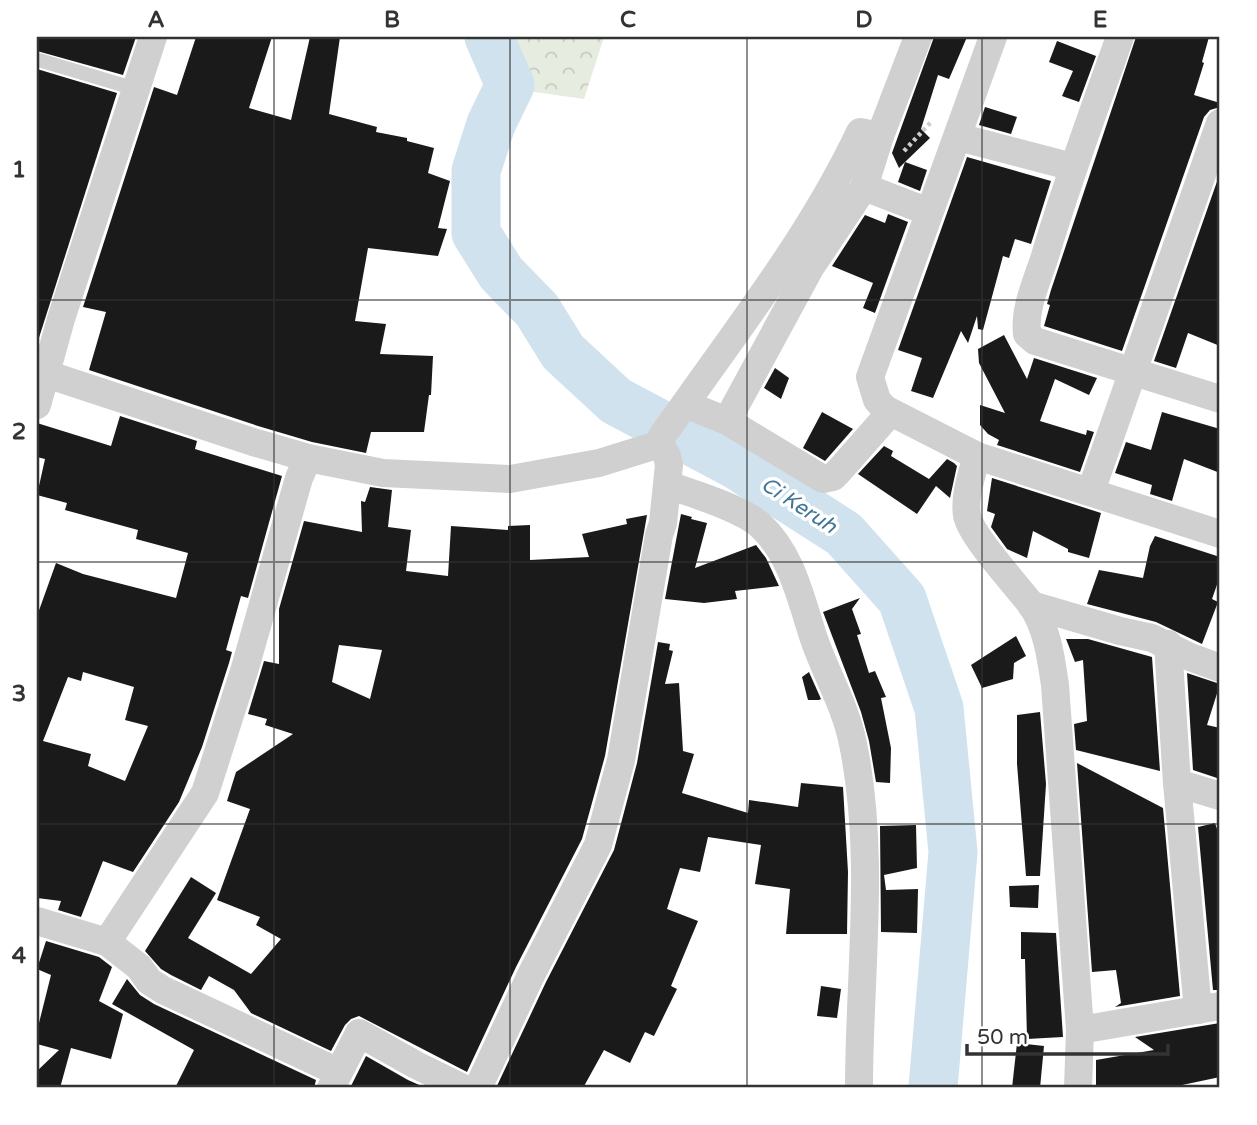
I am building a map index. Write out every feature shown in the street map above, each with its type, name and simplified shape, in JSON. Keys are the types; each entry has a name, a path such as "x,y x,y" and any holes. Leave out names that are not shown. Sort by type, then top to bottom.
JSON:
{"street":[{"path":"37,405 42,373 153,37"},
{"path":"727,421 810,268 864,187 918,37"},
{"path":"993,37 870,377 877,400 890,413 977,456 1220,534"},
{"path":"1120,37 1073,167 1026,320 1027,334 1035,341 1220,399"},
{"path":"1091,491 1220,123"},
{"path":"42,373 253,442 304,467 510,479 599,463 661,440 796,247 828,194 860,132 880,140"},
{"path":"958,137 1073,167"},
{"path":"864,187 929,212"},
{"path":"683,406 727,421 824,479 833,477 890,413"},
{"path":"478,1088 531,975 598,845 621,760 668,485 667,457 661,440"},
{"path":"977,456 966,504 969,523 1031,605 1049,647 1055,685 1080,1030 1078,1088"},
{"path":"107,942 205,793 304,467"},
{"path":"668,485 726,506 759,524 785,556 853,741 862,797 865,951 859,1088"},
{"path":"1031,605 1168,644 1191,657 1220,668"},
{"path":"1080,1030 1209,1008 1177,783 1168,644"},
{"path":"1177,783 1220,796"},
{"path":"37,922 107,942 139,967 149,981 163,990 334,1080 359,1033 463,1088"}],"lane":[{"path":"39,60 136,89"}],"path":[{"path":"880,140 937,114 969,103"}],"green space":[{"path":"476,37 604,37 584,99 486,85"}],"building":[{"path":"37,37 136,37 123,75 37,51"},
{"path":"196,37 272,37 249,108 291,120 310,37 340,37 329,114 377,127 376,132 407,138 407,141 434,148 428,173 450,181 438,228 447,229 438,256 368,248 355,321 386,324 380,354 433,356 431,395 424,432 371,432 366,453 312,442 258,426 89,370 106,312 83,307 154,87 177,95"},
{"path":"934,37 967,37 949,79 938,75 921,129 930,138 899,168 892,153"},
{"path":"1136,37 1209,37 1194,95 1220,103 1220,107 1210,110 1204,117 1122,351 1044,326 1051,290"},
{"path":"1057,41 1096,56 1079,102 1062,96 1073,71 1049,62"},
{"path":"37,69 117,93 37,344"},
{"path":"985,107 1017,117 1011,134 979,125"},
{"path":"967,157 1051,181 1031,244 1015,239 1009,258 1003,256 983,330 978,329 977,316 968,343 961,331 933,398 911,391 922,358 898,350"},
{"path":"905,162 927,170 920,191 898,182"},
{"path":"1220,173 1220,346 1188,333 1176,368 1154,361"},
{"path":"888,214 908,222 875,313 863,308 873,283 832,266 865,215 885,223"},
{"path":"1004,335 1027,379 1034,358 1097,378 1089,395 1055,379 1040,421 1086,435 1087,430 1094,432 1080,472 997,445 999,440 988,434 980,425 980,405 1005,413 979,363 978,349"},
{"path":"775,368 789,378 781,399 764,388"},
{"path":"822,412 853,429 825,461 803,448"},
{"path":"1162,412 1220,429 1220,473 1184,459 1172,501 1150,494 1152,485 1115,473 1126,442 1151,450"},
{"path":"120,416 197,441 195,449 282,476 248,598 241,596 226,650 232,652 229,663 202,747 179,802 133,872 103,861 81,917 58,910 61,901 37,898 37,616 56,563 83,574 176,598 188,553 136,539 138,530 65,510 67,503 37,495 45,459 37,457 37,423 111,446","holes":["83,672 134,687 125,720 148,726 125,781 88,766 91,754 43,741 68,677 81,681"]},
{"path":"884,446 893,451 891,456 929,479 947,459 954,463 957,466 950,498 936,486 917,514 858,474"},
{"path":"992,478 1101,513 1089,558 1068,552 1068,549 1033,531 1027,558 1007,549 991,527 995,514 987,511"},
{"path":"370,487 392,490 388,527 411,530 406,571 448,576 451,526 508,530 508,526 530,525 530,560 589,557 582,534 627,524 626,519 647,515 605,756 582,839 516,967 467,1072 359,1016 345,1025 331,1051 251,1013 234,990 209,976 201,990 171,975 161,969 145,951 191,877 216,893 188,938 251,974 281,939 256,925 260,917 217,900 250,809 227,801 236,772 293,734 265,725 267,719 248,714 264,661 279,664 279,609 304,521 362,532 361,501 365,502","holes":["339,645 382,650 370,699 332,682"]},
{"path":"681,514 707,523 695,568 756,545 766,558 779,586 735,591 737,599 704,603 665,599"},
{"path":"1155,536 1220,557 1220,576 1212,599 1218,602 1202,644 1156,622 1087,604 1099,570 1143,578"},
{"path":"860,598 852,609 861,634 857,635 869,673 875,671 886,697 881,698 891,748 890,783 876,782 861,712 823,612"},
{"path":"1016,636 1026,656 1014,663 1013,679 982,688 971,665"},
{"path":"1066,639 1088,639 1152,657 1160,771 1076,750 1074,724 1087,721 1083,660 1075,662"},
{"path":"658,642 670,644 669,650 673,651 665,684 679,683 683,751 694,754 682,793 748,813 749,800 798,807 801,783 843,787 848,872 847,934 786,934 790,889 755,884 761,845 708,837 700,872 680,868 667,909 698,921 671,986 677,989 654,1036 645,1032 630,1063 604,1050 583,1088 496,1088 546,982 614,850 637,763"},
{"path":"809,672 821,699 819,700 808,700 802,677"},
{"path":"1187,673 1220,684 1207,725 1220,728 1220,779 1193,770"},
{"path":"1040,712 1046,784 1040,876 1026,876 1017,764 1017,715"},
{"path":"1077,763 1163,808 1180,996 1115,1007 1121,1003 1116,970 1092,972"},
{"path":"1215,823 1220,838 1220,990 1213,990 1198,827"},
{"path":"916,825 917,868 884,875 886,890 918,889 917,933 881,932 880,826"},
{"path":"1039,885 1038,908 1010,907 1009,886"},
{"path":"1021,932 1056,933 1063,1037 1027,1039 1025,959 1021,959"},
{"path":"46,941 99,957 112,967 99,1001 123,1014 111,1059 71,1048 60,1088 37,1088 37,1071 59,1050 37,1044 37,1031 51,975 37,969"},
{"path":"127,979 140,995 154,1004 316,1080 314,1088 175,1088 194,1050 112,1004"},
{"path":"821,986 841,989 837,1018 817,1016"},
{"path":"1220,1023 1220,1077 1168,1088 1096,1088 1096,1060 1154,1050 1135,1037"},
{"path":"1017,1043 1044,1046 1040,1088 1012,1088"},
{"path":"366,1056 408,1080 426,1088 350,1088"}],"waterway":[{"name":"Ci Keruh","path":"489,37 510,85 491,124 476,171 476,233 501,273 537,310 563,352 616,401 735,464 844,534 902,599 939,708 953,852 933,1088"}]}
